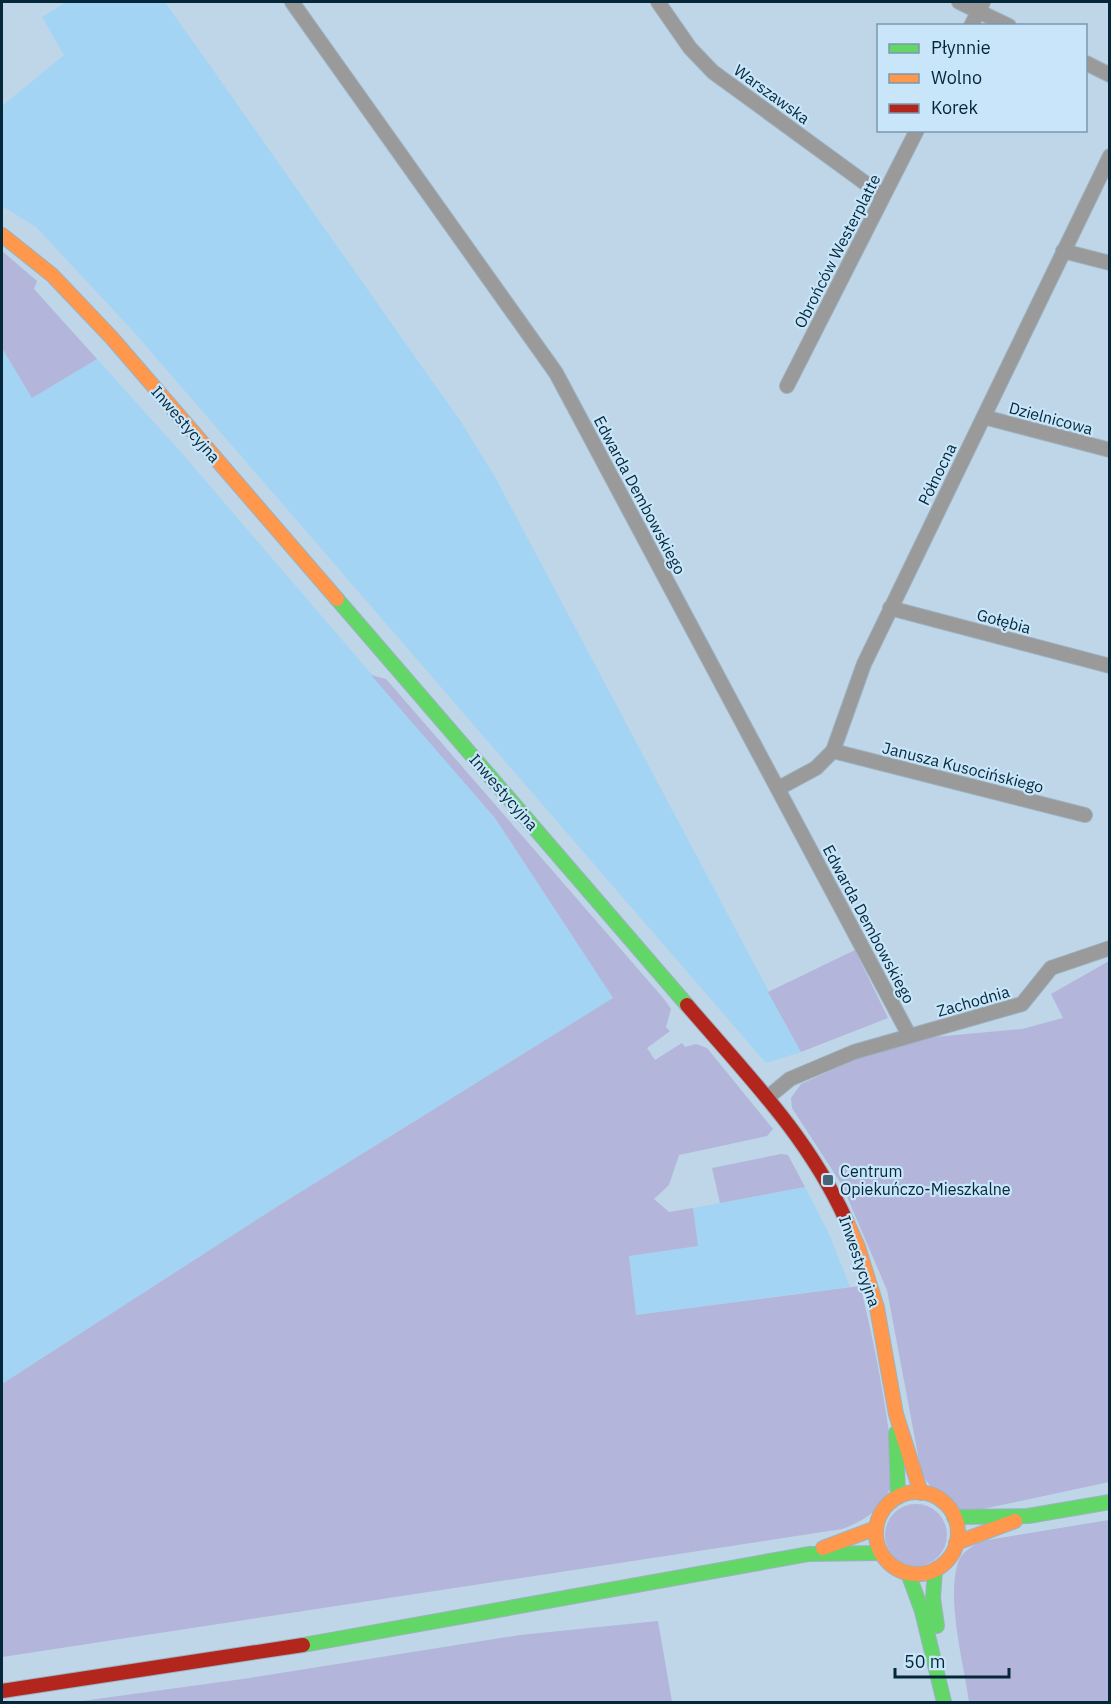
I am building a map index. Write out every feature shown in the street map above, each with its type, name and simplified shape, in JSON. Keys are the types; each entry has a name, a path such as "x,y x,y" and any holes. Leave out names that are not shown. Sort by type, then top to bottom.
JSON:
{"main road":[{"name":"Inwestycyjna","path":"2,235 52,275 111,338 767,1098 819,1164 855,1237 877,1308 896,1414 921,1493"},
{"name":"Inwestycyjna","path":"896,1414 898,1497"},
{"path":"921,1493 938,1498 954,1517 956,1543 949,1559 935,1570 926,1573 908,1573 892,1566 881,1553 876,1528 883,1510 898,1497 921,1493"},
{"path":"954,1517 1028,1516 1110,1502"},
{"path":"956,1543 1028,1516"},
{"path":"809,1554 876,1528"},
{"path":"2,1690 270,1651 637,1583 809,1554 881,1553"},
{"path":"935,1570 933,1598 943,1699"},
{"path":"908,1573 922,1611 943,1699"}],"street":[{"name":"Edwarda Dembowskiego","path":"292,2 556,373 909,1035"},
{"name":"Warszawska","path":"658,2 690,48 713,72 884,196"},
{"path":"959,2 980,6 1006,24"},
{"path":"972,24 980,6"},
{"path":"1087,64 1110,75"},
{"name":"Obrońców Westerplatte","path":"787,386 916,132"},
{"name":"Północna","path":"779,788 816,768 832,751 864,664 890,608 1110,156"},
{"path":"1064,251 1110,263"},
{"name":"Dzielnicowa","path":"984,417 1110,450"},
{"name":"Gołębia","path":"890,608 1110,666"},
{"name":"Janusza Kusocińskiego","path":"832,751 1085,815"},
{"name":"Zachodnia","path":"767,1098 790,1079 854,1052 1022,1004 1051,968 1110,948"}],"shaded area":[{"path":"67,2 165,2 461,422 495,477 801,1052 766,1063 133,331 36,227 2,206 2,106 64,55 42,17"},
{"path":"2,251 37,281 34,289 97,359 32,398 2,348"},
{"path":"2,348 32,398 97,359 179,450 495,818 613,998 278,1206 2,1384"},
{"path":"371,675 386,679 664,999 671,1009 666,1027 670,1031 647,1048 655,1060 682,1043 685,1047 696,1044 707,1048 773,1129 767,1136 679,1155 669,1185 654,1199 669,1212 693,1208 698,1246 629,1256 636,1315 860,1286 888,1423 892,1475 890,1489 882,1503 870,1514 842,1529 2,1657 2,1384 278,1206 613,998 495,818"},
{"path":"855,950 888,1018 801,1052 768,992"},
{"path":"1109,961 1109,1482 983,1509 960,1511 928,1483 921,1471 887,1290 842,1185 792,1108 791,1098 801,1084 858,1058 934,1037 1022,1029 1063,1018 1051,994"},
{"path":"781,1154 788,1155 805,1187 720,1203 712,1168"},
{"path":"805,1187 830,1236 850,1287 636,1315 629,1256 697,1246 693,1208"},
{"path":"916,1504 933,1509 938,1513 942,1518 947,1535 942,1552 938,1557 933,1561 916,1566 899,1561 894,1557 890,1552 885,1535 890,1518 894,1513 899,1509"},
{"path":"1109,1520 1109,1702 969,1702 957,1632 954,1594 958,1563 962,1555 981,1541"},
{"path":"658,1621 672,1702 75,1702 250,1678 520,1635"}],"traffic: fast":[{"path":"337,599 687,1005"},
{"path":"896,1433 898,1497"},
{"path":"954,1517 1028,1516 1110,1502"},
{"path":"303,1645 809,1554 881,1553"},
{"path":"935,1570 933,1598 937,1626"},
{"path":"908,1573 922,1611 944,1702"}],"traffic: slow":[{"path":"2,235 52,275 111,337 337,599"},
{"path":"846,1220 858,1247 877,1308 896,1414 921,1493"},
{"path":"917,1492 933,1495 946,1504 955,1517 958,1533 955,1549 946,1562 933,1571 917,1574 901,1571 888,1562 879,1549 876,1533 879,1517 888,1504 901,1495 917,1492"},
{"path":"956,1543 1015,1521"},
{"path":"823,1548 876,1528"}],"traffic: jam":[{"path":"687,1005 775,1107 795,1134 814,1161 846,1220"},
{"path":"2,1691 303,1645"}],"place":[{"name":"Centrum Opiekuńczo-Mieszkalne","path":"828,1180"}]}
